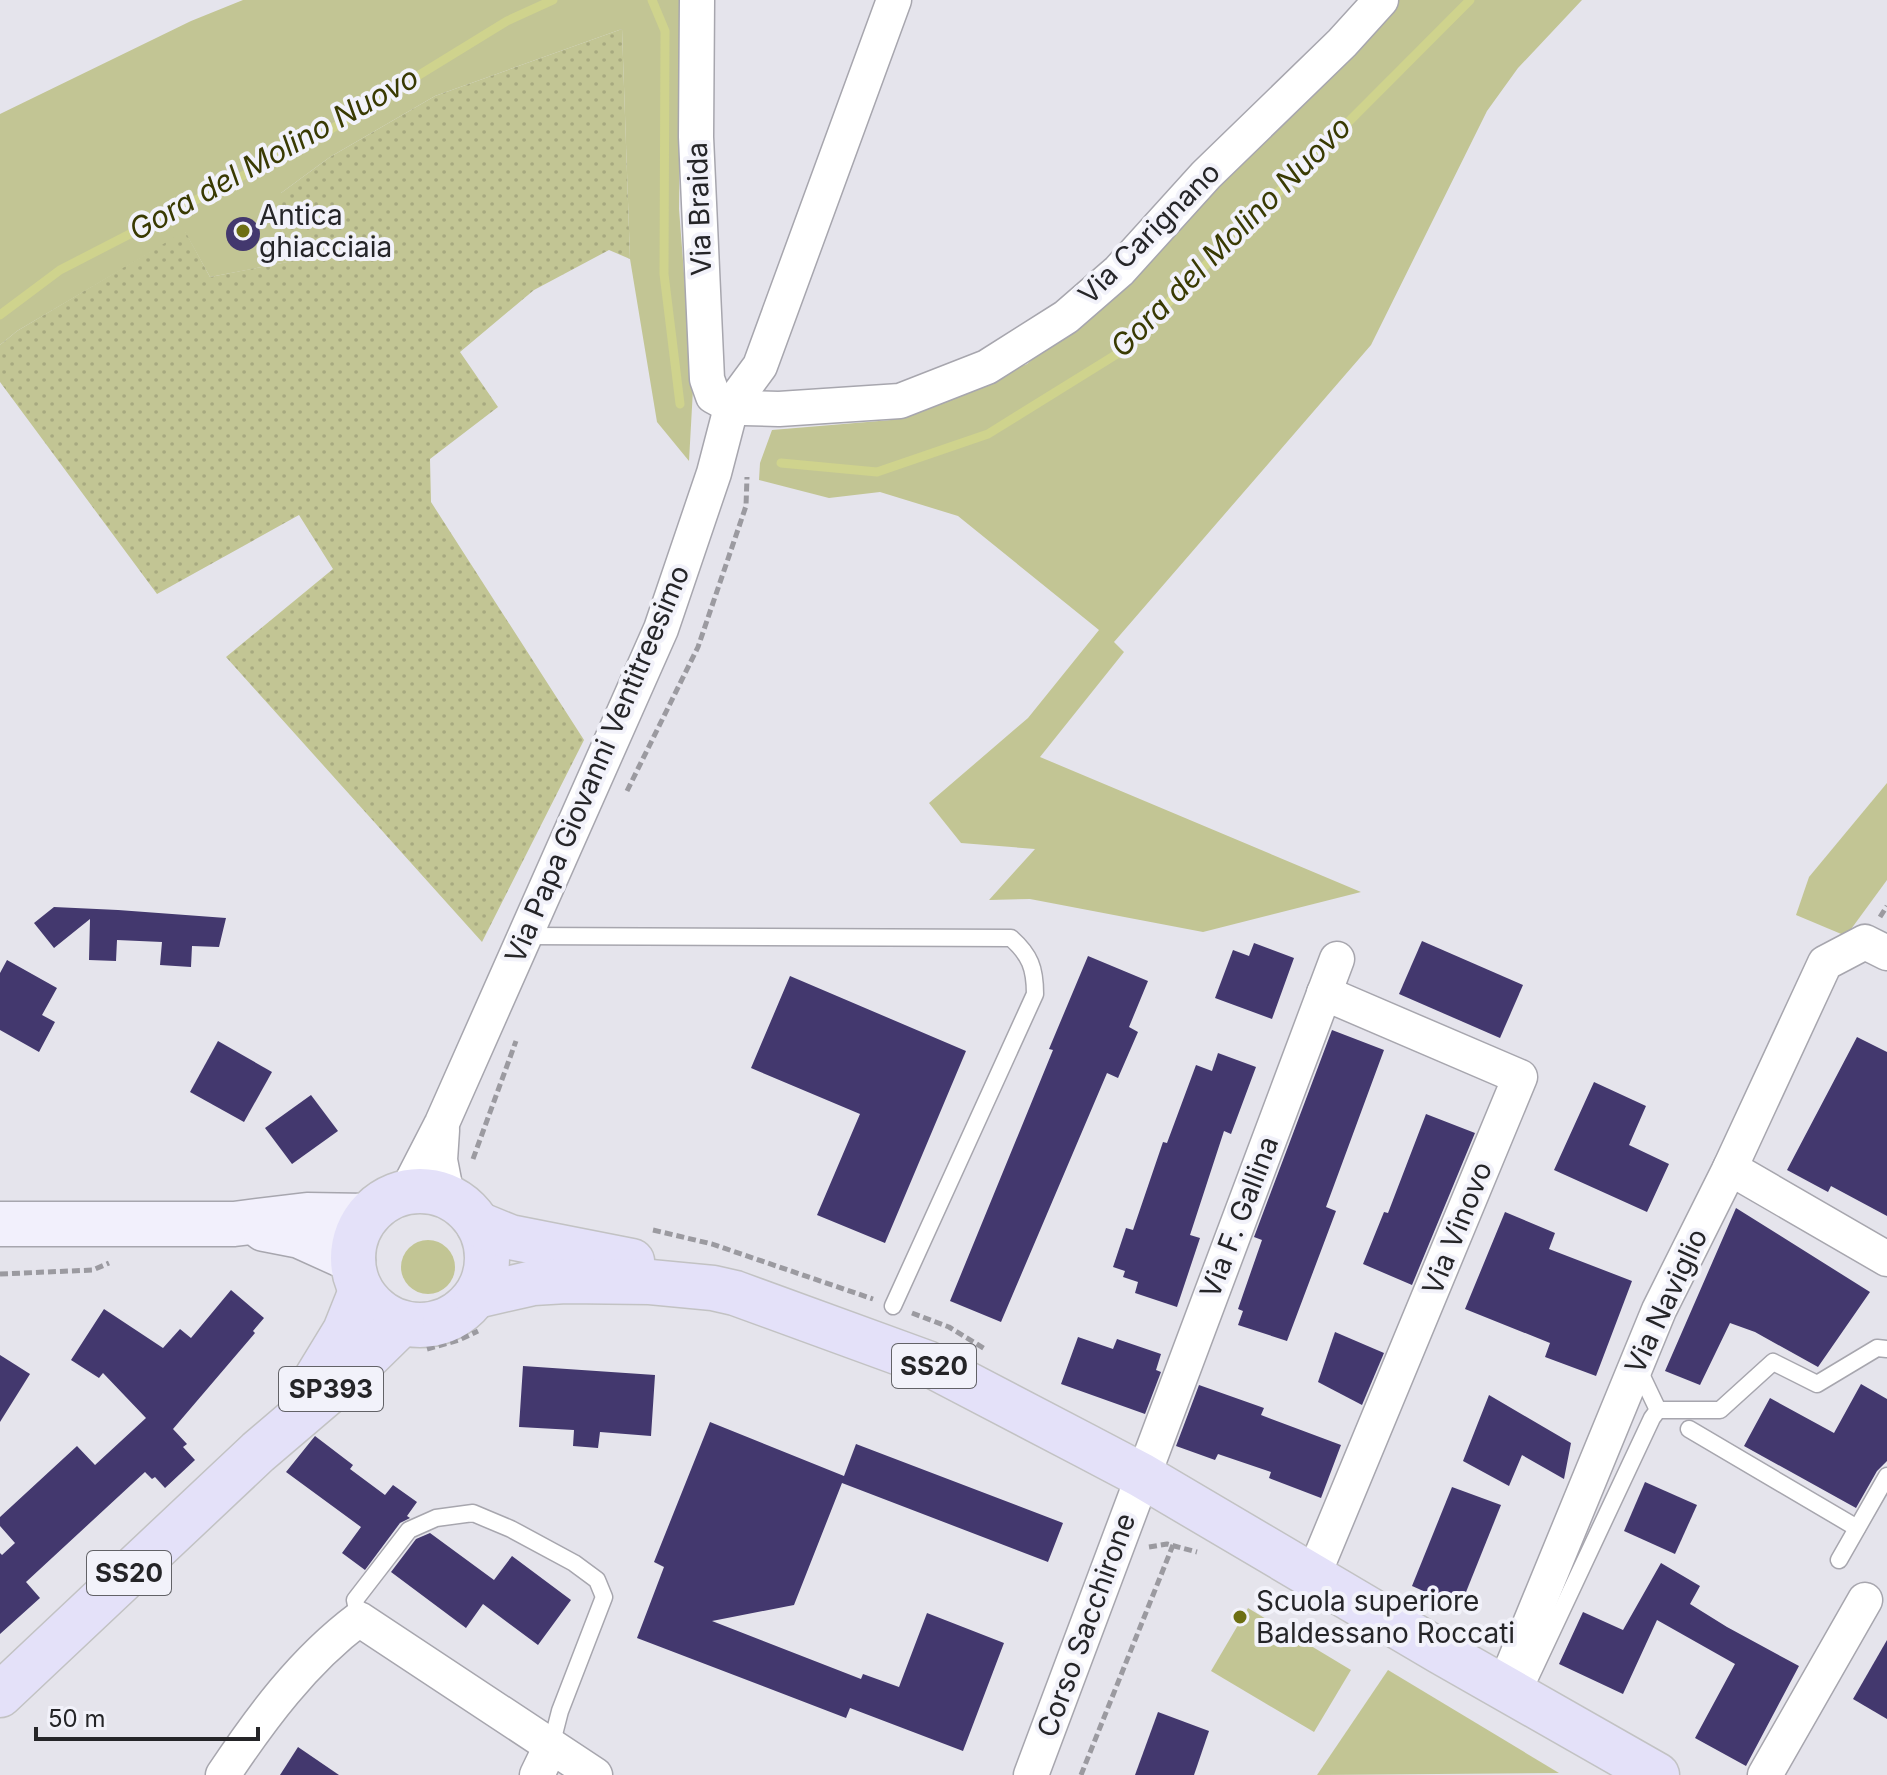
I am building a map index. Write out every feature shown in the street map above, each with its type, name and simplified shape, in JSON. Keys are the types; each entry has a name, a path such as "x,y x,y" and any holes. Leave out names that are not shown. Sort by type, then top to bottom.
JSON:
{"main road":[{"name":"SS20","path":"451,1194 510,1237 585,1254 657,1265 713,1288"},
{"path":"234,1224 300,1236 357,1275 378,1310 410,1337 423,1325 443,1321 461,1312 479,1312 488,1260 485,1241 451,1194 378,1205 367,1216 356,1237 357,1275"},
{"path":"0,1224 234,1224 307,1215 367,1216"},
{"name":"SP393","path":"258,1452 306,1396 345,1331 357,1275"},
{"name":"SS20","path":"479,1312 533,1283 650,1282 713,1288 735,1293 927,1363 1141,1475 1657,1775"},
{"name":"SP393","path":"258,1452 353,1371 410,1337"},
{"name":"SS20","path":"0,1695 258,1452"}],"street":[{"name":"Via Braida","path":"697,0 696,137 704,352 707,379 713,396 732,404"},
{"name":"Via Papa Giovanni Ventitreesimo","path":"451,1194 440,1160 442,1123 661,629 714,473 732,404 760,366 894,0"},
{"name":"Via Carignano","path":"732,404 744,408 779,409 900,401 987,367 1066,317 1119,271 1206,175 1342,43 1381,0"},
{"name":"Via Naviglio","path":"1512,1692 1636,1363 1825,963 1876,948"},
{"name":"Via F. Gallina","path":"1141,1475 1337,959"},
{"name":"Via Vinovo","path":"1313,1576 1520,1077 1324,993"},
{"path":"1730,1168 1887,1259"},
{"name":"Corso Sacchirone","path":"1031,1775 1141,1475"},
{"path":"1765,1775 1865,1600"},
{"path":"223,1775 263,1716 332,1639 359,1619 544,1760 595,1775"}],"lane":[{"path":"524,936 1011,938 1024,949 1035,973 1035,994 893,1306"},
{"path":"1658,1410 1720,1410 1773,1362 1817,1384 1877,1348 1887,1349"},
{"path":"1636,1363 1658,1410"},
{"path":"1512,1692 1658,1410"},
{"path":"1689,1429 1857,1528"},
{"path":"1839,1560 1887,1476"},
{"path":"359,1619 355,1600 409,1530 436,1518 473,1513 511,1529 574,1563 597,1580 604,1597 544,1760"}],"path":[{"path":"623,799 698,647 746,506 748,464"},
{"path":"451,1194 520,1031"},
{"path":"650,1229 712,1244 830,1282 949,1327 989,1353"},
{"path":"0,1274 93,1270 119,1258"},
{"path":"410,1337 459,1340 479,1312"},
{"path":"1081,1775 1173,1545"}],"green space":[{"path":"243,0 682,0 679,209 693,389 689,461 657,422 630,259 622,29 435,96 330,157 281,193 281,227 293,261 210,277 185,232 17,331 0,345 0,114 191,21"},
{"path":"1396,0 1582,0 1518,68 1487,111 1371,345 1114,642 1124,652 1040,757 1361,892 1203,932 1030,899 989,900 1035,849 961,843 929,803 1028,718 1099,630 958,516 880,492 829,498 759,480 760,463 772,430 891,420 1027,364 1146,259"},
{"path":"622,29 630,259 609,250 534,290 460,352 498,407 430,459 431,502 584,740 482,942 226,657 333,569 299,515 157,594 0,382 0,345 17,331 185,231 210,277 292,261 281,227 281,193 330,157 435,96"},
{"path":"1887,783 1887,880 1846,936 1796,915 1809,877"},
{"path":"428,1240 447,1248 455,1267 447,1286 428,1294 409,1286 401,1267 409,1248"},
{"path":"1248,1608 1351,1670 1314,1732 1211,1671"},
{"path":"1388,1670 1559,1773 1317,1775"}],"building":[{"name":"Antica ghiacciaia","path":"243,217 255,222 260,234 255,246 243,251 231,246 226,234 231,222"},
{"path":"54,907 226,918 219,947 192,946 191,967 160,965 162,942 117,940 116,961 89,960 90,919 54,948 34,923"},
{"path":"1422,941 1523,985 1500,1038 1399,994"},
{"path":"1254,943 1294,958 1272,1019 1215,998 1233,950 1249,956"},
{"path":"1088,956 1148,981 1129,1027 1138,1032 1118,1078 1107,1073 1001,1322 950,1301 1053,1050 1049,1049"},
{"path":"7,960 57,988 42,1015 55,1022 39,1052 0,1030 0,973"},
{"path":"790,976 966,1051 885,1243 817,1215 860,1114 751,1068"},
{"path":"1332,1030 1384,1050 1326,1207 1336,1211 1287,1341 1238,1325 1243,1311 1238,1309 1262,1240 1254,1237"},
{"path":"1857,1037 1887,1052 1887,1216 1831,1186 1828,1192 1787,1170"},
{"path":"218,1041 272,1072 244,1122 190,1092"},
{"path":"1218,1053 1256,1067 1231,1134 1224,1131 1190,1235 1200,1238 1177,1307 1135,1293 1138,1282 1123,1277 1125,1271 1113,1267 1126,1228 1133,1230 1163,1142 1167,1143 1196,1065 1212,1071"},
{"path":"1594,1082 1646,1106 1629,1145 1669,1164 1647,1212 1554,1170"},
{"path":"311,1095 338,1131 292,1164 265,1128"},
{"path":"1426,1114 1475,1133 1412,1285 1363,1264 1384,1212 1388,1213"},
{"path":"1736,1208 1870,1292 1818,1367 1755,1332 1730,1323 1700,1385 1665,1371"},
{"path":"1505,1212 1555,1233 1549,1249 1632,1281 1596,1376 1545,1357 1550,1343 1465,1309"},
{"path":"231,1290 264,1318 253,1331 255,1333 173,1429 187,1444 183,1447 195,1460 165,1488 145,1472 26,1582 40,1598 0,1634 0,1553 2,1555 15,1543 0,1526 0,1517 77,1446 95,1465 146,1418 103,1373 99,1378 71,1360 104,1309 163,1348 180,1329 191,1338"},
{"path":"1335,1332 1384,1353 1362,1405 1318,1382"},
{"path":"1078,1337 1113,1349 1117,1339 1161,1354 1156,1370 1161,1372 1145,1414 1061,1384"},
{"path":"0,1355 30,1374 0,1422"},
{"path":"523,1366 655,1375 651,1436 600,1432 598,1448 573,1446 574,1430 519,1427"},
{"path":"1861,1384 1887,1399 1887,1461 1877,1471 1856,1508 1744,1446 1770,1398 1834,1433"},
{"path":"1199,1385 1264,1408 1261,1415 1341,1445 1321,1498 1269,1478 1271,1472 1218,1454 1215,1460 1176,1446"},
{"path":"1489,1395 1571,1443 1564,1479 1522,1455 1509,1486 1463,1461"},
{"path":"710,1422 844,1476 856,1444 1063,1523 1048,1562 842,1483 794,1605 712,1621 861,1679 863,1674 899,1687 927,1613 1004,1643 963,1751 850,1708 846,1718 637,1638 664,1567 654,1562"},
{"path":"315,1436 353,1465 350,1469 385,1495 393,1485 417,1502 407,1516 410,1518 400,1523 365,1570 342,1553 361,1527 286,1472"},
{"path":"1645,1482 1697,1505 1675,1554 1624,1531"},
{"path":"1452,1487 1501,1505 1460,1607 1412,1586"},
{"path":"430,1533 494,1580 512,1556 571,1600 538,1645 483,1604 466,1628 391,1572 416,1539"},
{"path":"1661,1563 1700,1586 1690,1604 1799,1666 1746,1766 1695,1738 1735,1664 1657,1620 1623,1694 1559,1664 1583,1612 1623,1630"},
{"path":"1887,1640 1887,1719 1853,1699"},
{"path":"1158,1712 1209,1731 1194,1775 1135,1775"},
{"path":"298,1747 339,1775 280,1775"}],"waterway":[{"name":"Gora del Molino Nuovo","path":"0,315 60,270 318,137 507,21 553,0"},
{"name":"Gora del Molino Nuovo","path":"652,0 665,31 664,274 680,404"},
{"name":"Gora del Molino Nuovo","path":"781,463 877,472 988,434 1117,354 1470,0"}],"place":[{"name":"Antica ghiacciaia","path":"243,231"},
{"name":"Scuola superiore Baldessano Roccati","path":"1240,1617"}]}
